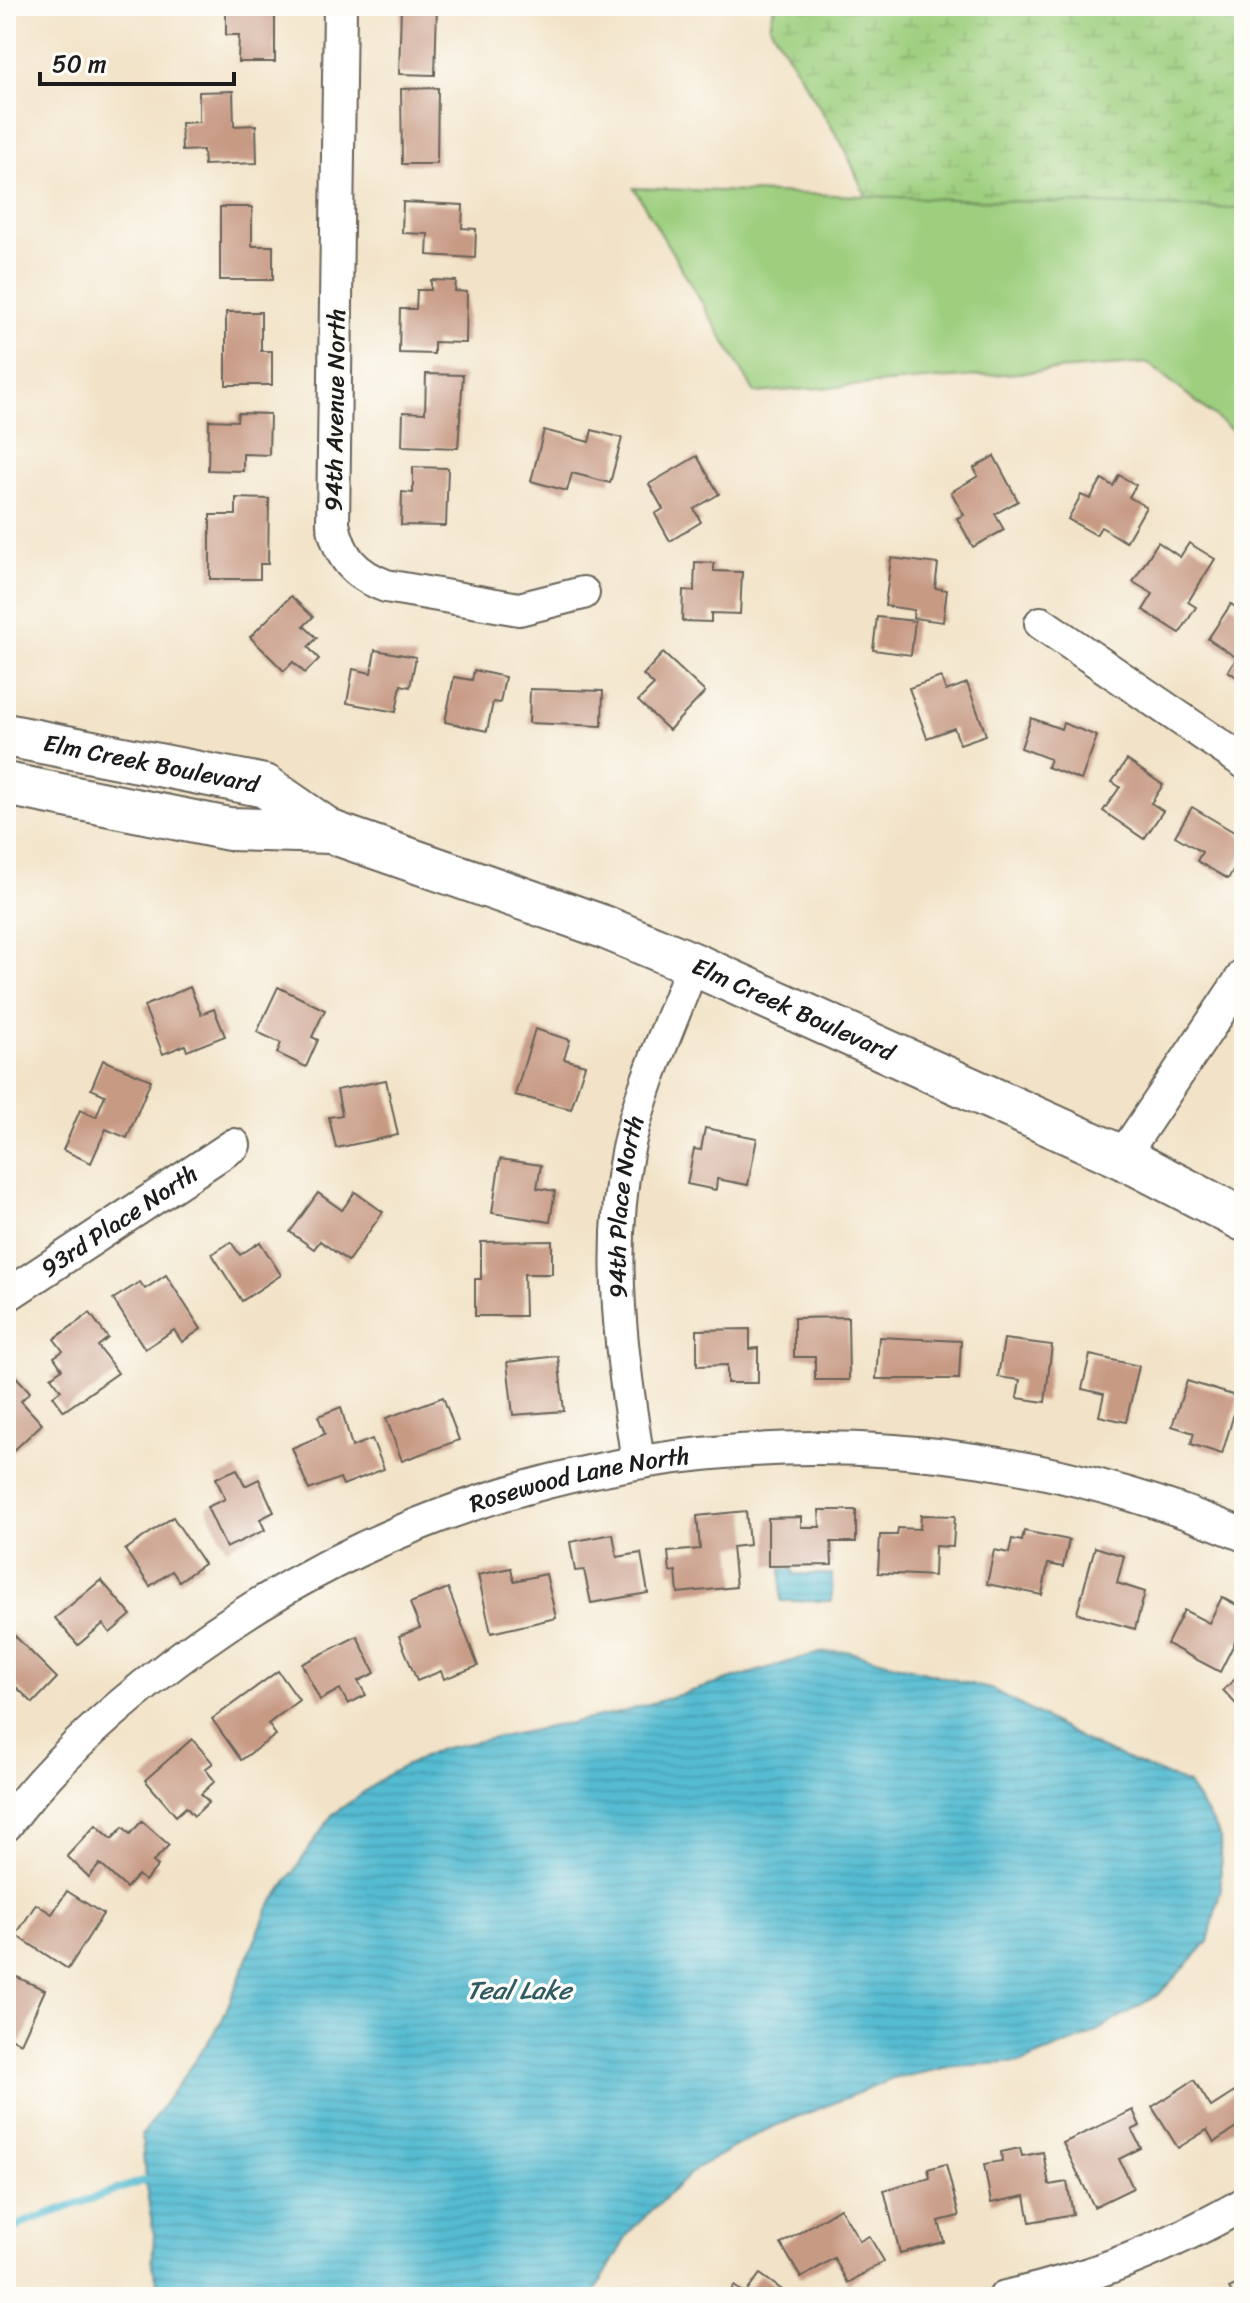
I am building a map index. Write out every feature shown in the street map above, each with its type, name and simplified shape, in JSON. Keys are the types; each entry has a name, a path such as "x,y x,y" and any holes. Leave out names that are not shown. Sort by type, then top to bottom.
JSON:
{"main road":[{"name":"Elm Creek Boulevard","path":"6,735 265,786 331,832 604,927 693,964 1122,1157 1244,1220"},
{"name":"Elm Creek Boulevard","path":"6,784 229,829 331,832"}],"street":[{"name":"94th Avenue North","path":"340,6 333,524 338,547 349,565 366,579 386,586 519,609 583,593"},
{"path":"1041,623 1244,762"},
{"name":"94th Place North","path":"638,1461 616,1291 617,1222 627,1151 649,1080 693,964"},
{"path":"1122,1157 1244,975"},
{"name":"93rd Place North","path":"6,1296 234,1145"},
{"name":"Rosewood Lane North","path":"9,1816 76,1747 147,1682 235,1618 329,1564 428,1520 530,1486 638,1461 798,1446 940,1453 1029,1467 1118,1489 1244,1535"},
{"path":"1005,2297 1100,2272 1176,2242 1244,2204"}],"green space":[{"path":"774,6 1244,6 1244,440 1148,363 875,218 845,149 770,26"},
{"path":"634,188 1244,209 1244,440 1148,363 755,393"}],"water":[{"path":"781,1569 793,1569 794,1574 832,1574 832,1601 781,1601"},
{"name":"Teal Lake","path":"846,1651 993,1690 1097,1747 1188,1784 1220,1835 1221,1888 1208,1942 1159,1994 1088,2036 1023,2062 954,2066 893,2079 763,2131 695,2169 630,2231 592,2297 163,2297 152,2266 154,2235 142,2135 221,2023 267,1911 332,1815 390,1773 440,1749 619,1713 818,1653"}],"building":[{"path":"226,6 275,6 275,62 238,62 239,35 226,35"},
{"path":"401,6 437,6 435,75 399,74"},
{"path":"438,88 437,164 402,164 401,89"},
{"path":"233,91 234,126 256,125 257,163 204,165 203,150 182,151 181,123 199,122 199,92"},
{"path":"403,202 463,205 462,228 476,229 475,258 427,255 428,234 402,233"},
{"path":"220,207 252,207 252,246 273,246 273,280 220,280"},
{"path":"431,280 456,281 455,291 467,292 466,343 434,342 434,354 399,353 400,309 416,309 417,290 431,290"},
{"path":"226,312 261,312 261,351 272,351 272,385 226,385"},
{"path":"426,374 463,375 458,448 402,446 403,412 425,413"},
{"path":"238,413 270,414 269,455 243,454 243,471 208,470 209,420 237,421"},
{"path":"544,430 589,442 592,430 622,438 610,483 572,473 567,491 531,481"},
{"path":"697,456 719,494 694,509 701,522 670,541 655,514 663,509 649,484"},
{"path":"994,456 1018,501 995,514 1004,530 973,547 957,518 964,515 951,492 978,476 974,468"},
{"path":"413,467 448,468 446,526 401,525 402,492 413,493"},
{"path":"1119,475 1136,485 1129,497 1146,507 1126,542 1101,527 1096,535 1068,519 1081,495 1090,499 1102,479 1113,486"},
{"path":"236,498 269,499 268,564 260,564 260,579 210,579 210,515 236,515"},
{"path":"1158,542 1180,557 1189,543 1215,559 1188,602 1196,607 1180,633 1143,610 1153,594 1133,582"},
{"path":"891,558 938,564 935,588 947,590 943,622 913,618 914,610 885,606"},
{"path":"695,562 714,563 714,571 742,572 740,614 711,613 711,622 682,621 683,590 694,591"},
{"path":"291,596 313,617 304,626 317,638 308,647 319,659 305,673 293,662 284,671 250,637"},
{"path":"1231,604 1244,613 1244,682 1228,671 1237,658 1208,639"},
{"path":"877,617 915,621 911,655 873,650"},
{"path":"375,650 416,657 410,687 401,685 396,712 347,703 353,669 371,673"},
{"path":"663,653 705,692 669,730 638,701 654,685 643,675"},
{"path":"474,670 505,677 500,703 493,702 487,731 445,722 454,677 472,680"},
{"path":"941,677 946,691 967,683 986,735 960,744 954,728 927,738 909,688"},
{"path":"530,689 603,691 602,726 529,723"},
{"path":"1031,718 1061,729 1063,723 1097,736 1081,780 1047,767 1050,759 1021,748"},
{"path":"1127,760 1163,785 1151,803 1163,811 1144,839 1103,811 1120,787 1112,782"},
{"path":"1192,807 1244,838 1244,851 1228,879 1197,861 1202,852 1175,836"},
{"path":"190,987 201,1014 214,1009 225,1036 187,1051 185,1045 163,1054 144,1006"},
{"path":"278,987 325,1010 312,1037 318,1040 306,1067 277,1053 281,1043 257,1032"},
{"path":"535,1029 570,1040 564,1059 585,1065 571,1109 515,1095"},
{"path":"103,1060 151,1080 127,1138 106,1129 91,1163 63,1150 80,1110 96,1117 105,1095 91,1089"},
{"path":"386,1080 398,1135 336,1148 329,1117 342,1115 337,1090"},
{"path":"705,1128 757,1138 748,1185 717,1179 716,1190 687,1184 694,1149 701,1150"},
{"path":"500,1159 541,1165 537,1188 555,1191 550,1222 492,1213"},
{"path":"355,1192 383,1212 348,1261 320,1241 314,1249 290,1232 318,1193 342,1210"},
{"path":"552,1241 552,1274 524,1274 525,1316 475,1316 475,1279 481,1279 481,1242"},
{"path":"231,1242 240,1255 260,1242 281,1275 242,1301 212,1254"},
{"path":"166,1275 201,1329 182,1342 174,1330 145,1349 113,1299 140,1282 145,1289"},
{"path":"90,1313 108,1338 98,1346 118,1373 64,1411 53,1396 61,1390 51,1377 62,1369 54,1357 63,1351 54,1339"},
{"path":"848,1317 849,1380 815,1380 815,1357 794,1357 794,1318"},
{"path":"750,1329 750,1349 758,1348 758,1383 727,1383 727,1365 697,1366 697,1330"},
{"path":"879,1337 961,1341 959,1379 876,1379"},
{"path":"1004,1339 1052,1345 1045,1402 1017,1398 1020,1380 998,1377"},
{"path":"1090,1355 1139,1366 1126,1422 1099,1416 1104,1394 1082,1389"},
{"path":"558,1356 564,1411 513,1415 507,1362"},
{"path":"10,1370 30,1392 21,1401 42,1424 6,1458 6,1373"},
{"path":"1187,1381 1239,1397 1222,1454 1191,1444 1194,1433 1172,1426"},
{"path":"443,1397 459,1440 402,1461 386,1418"},
{"path":"341,1407 352,1447 372,1439 384,1469 343,1485 340,1478 309,1490 292,1448 325,1434 318,1416"},
{"path":"237,1469 245,1486 259,1479 274,1512 260,1519 265,1530 226,1548 207,1507 225,1499 216,1478"},
{"path":"819,1510 856,1510 856,1542 831,1542 832,1565 768,1566 768,1518 801,1517 801,1527 820,1527"},
{"path":"746,1511 749,1545 732,1547 736,1587 678,1593 676,1571 670,1572 668,1552 700,1549 697,1516"},
{"path":"921,1515 955,1516 953,1547 935,1546 934,1576 878,1573 880,1535 897,1535 898,1528 920,1529"},
{"path":"173,1517 204,1564 179,1581 172,1571 150,1586 125,1550"},
{"path":"1024,1531 1069,1540 1063,1567 1048,1564 1042,1595 987,1584 994,1550 1009,1553 1012,1539 1022,1541"},
{"path":"613,1534 617,1557 641,1553 648,1593 591,1603 584,1570 575,1571 570,1542"},
{"path":"1095,1547 1124,1556 1117,1583 1145,1592 1135,1629 1077,1613"},
{"path":"511,1568 514,1581 546,1574 556,1618 491,1633 478,1575"},
{"path":"101,1580 131,1615 110,1633 103,1624 78,1645 55,1618"},
{"path":"448,1588 478,1666 444,1679 441,1671 417,1681 399,1636 420,1628 410,1603"},
{"path":"1222,1597 1244,1609 1244,1644 1236,1640 1220,1672 1167,1644 1184,1610 1209,1623"},
{"path":"12,1633 57,1678 33,1703 15,1686 6,1695 6,1639"},
{"path":"357,1636 375,1673 358,1681 366,1695 348,1704 340,1689 320,1700 302,1664"},
{"path":"278,1671 299,1700 268,1724 276,1735 241,1760 212,1719"},
{"path":"1244,1671 1244,1713 1223,1690"},
{"path":"192,1739 213,1763 205,1769 215,1781 201,1794 209,1802 194,1816 186,1807 176,1816 145,1780"},
{"path":"142,1821 169,1845 153,1862 158,1866 145,1881 138,1875 126,1888 100,1864 89,1877 67,1856 96,1825 112,1839 123,1827 130,1834"},
{"path":"67,1891 103,1914 68,1969 16,1935 36,1904 52,1914"},
{"path":"6,1972 45,1990 21,2043 6,2036"},
{"path":"1194,2080 1211,2107 1236,2091 1244,2103 1244,2123 1214,2142 1207,2130 1178,2148 1152,2107"},
{"path":"1133,2110 1140,2126 1132,2130 1141,2148 1119,2159 1133,2188 1094,2207 1063,2143"},
{"path":"1020,2148 1022,2156 1043,2152 1049,2185 1067,2182 1073,2214 1030,2222 1025,2196 991,2203 984,2164 1002,2161 1001,2152"},
{"path":"946,2164 959,2216 939,2221 944,2242 900,2253 884,2190 930,2178 928,2169"},
{"path":"840,2208 860,2241 869,2236 884,2261 848,2283 834,2258 801,2278 781,2244"},
{"path":"760,2274 792,2297 726,2297 734,2286 745,2294"},
{"path":"1244,2281 1244,2297 1233,2297 1229,2288"}],"waterway":[{"path":"6,2233 28,2221 145,2180"}]}
